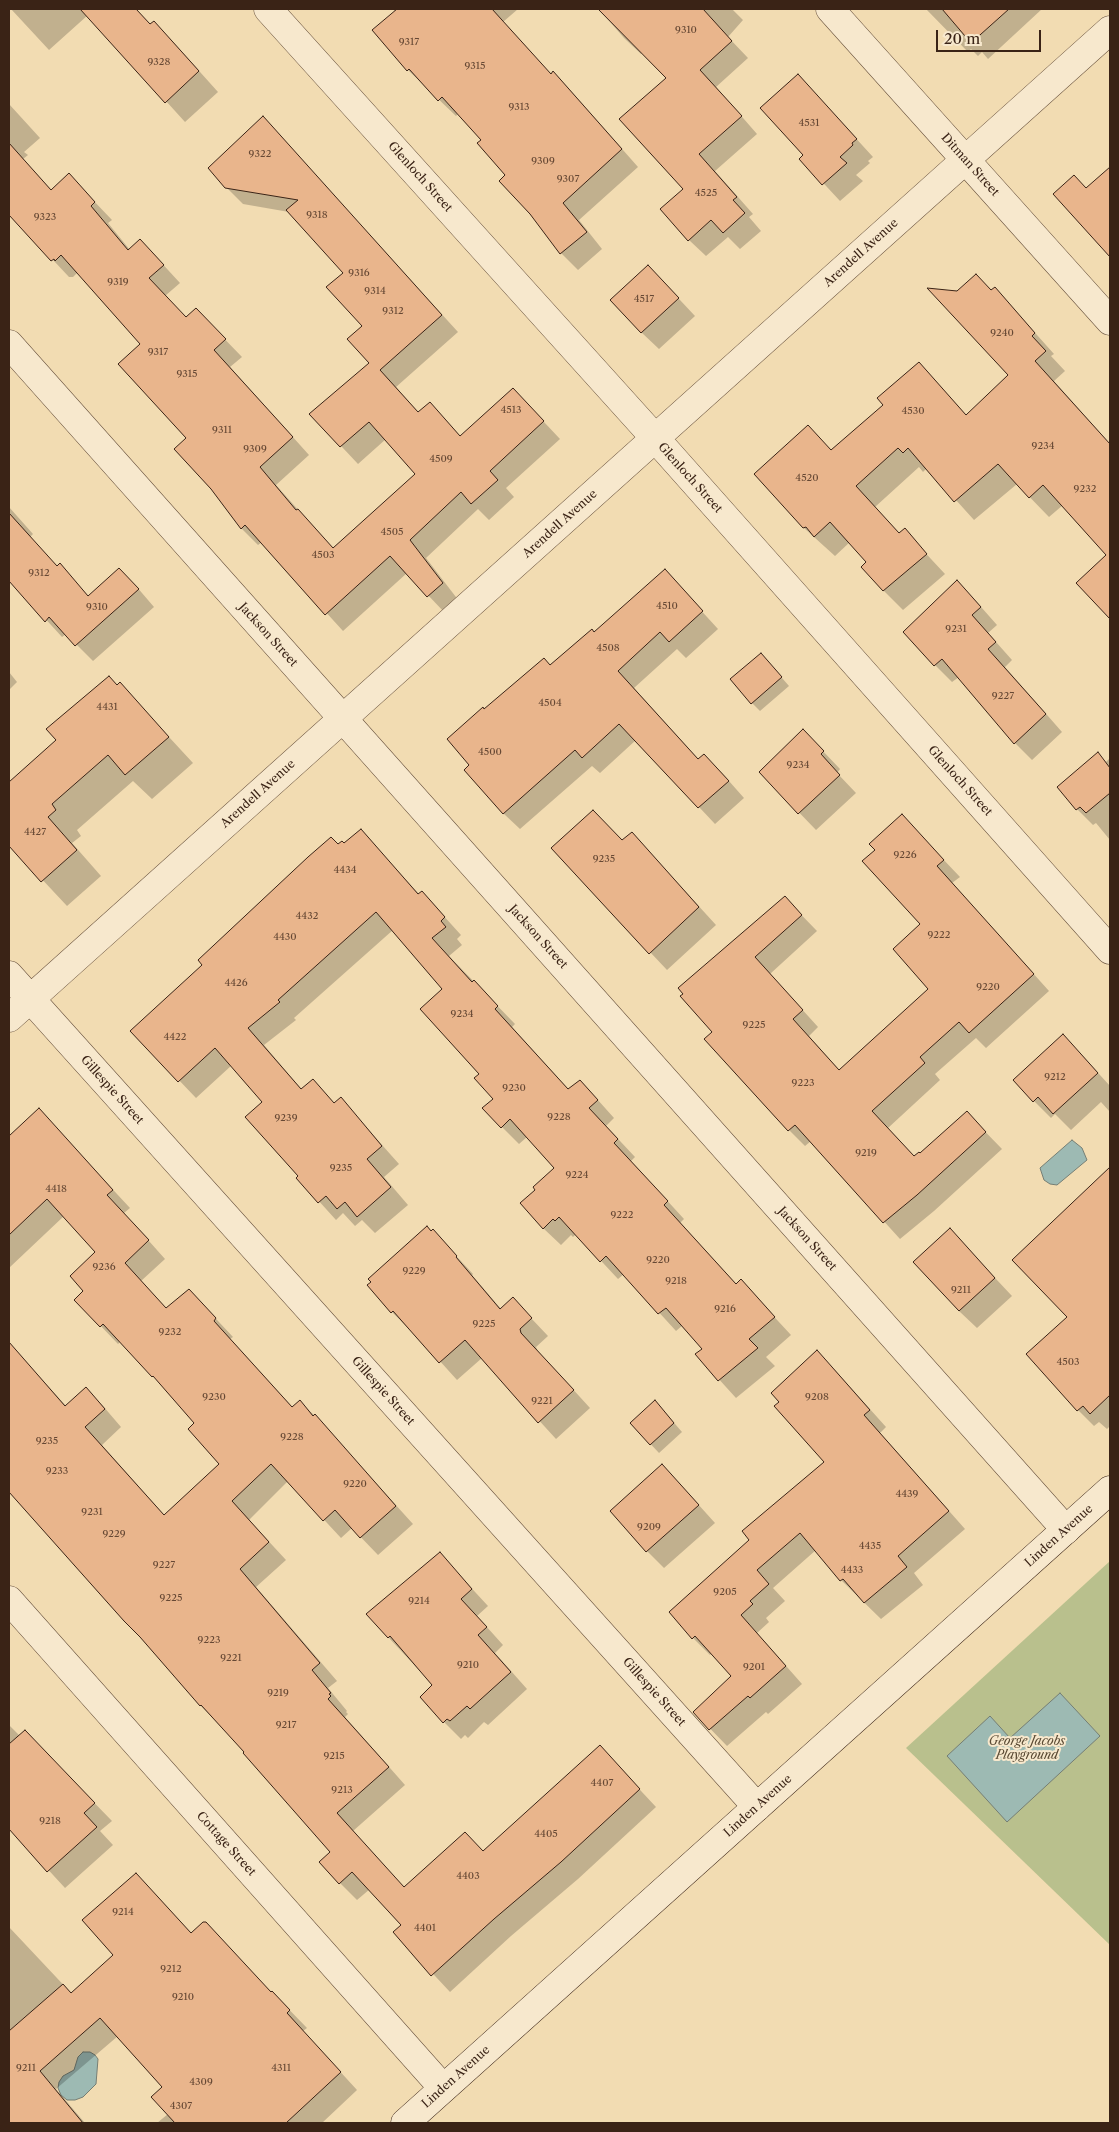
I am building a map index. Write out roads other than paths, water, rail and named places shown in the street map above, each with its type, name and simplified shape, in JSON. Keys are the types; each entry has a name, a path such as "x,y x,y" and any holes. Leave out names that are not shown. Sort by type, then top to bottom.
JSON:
{"street":[{"name":"Glenloch Street","path":"268,9 655,438 1110,950"},
{"name":"Ditman Street","path":"830,9 1110,321"},
{"name":"Arendell Avenue","path":"9,1018 1110,30"},
{"name":"Jackson Street","path":"9,344 1066,1530"},
{"name":"Gillespie Street","path":"9,975 757,1807"},
{"name":"Linden Avenue","path":"405,2123 1110,1490"},
{"name":"Cottage Street","path":"9,1600 443,2088"}],"water":[{"path":"1072,1140 1082,1148 1087,1160 1057,1185 1050,1184 1044,1180 1040,1168"},
{"path":"1060,1693 1100,1736 1007,1822 947,1756 990,1716 1010,1738"},
{"path":"83,2052 90,2052 98,2059 96,2084 83,2097 67,2100 61,2095 58,2088 59,2082 63,2076 74,2070 78,2057"}],"park label":[{"name":"George Jacobs Playground","path":"1027,1749"}]}
